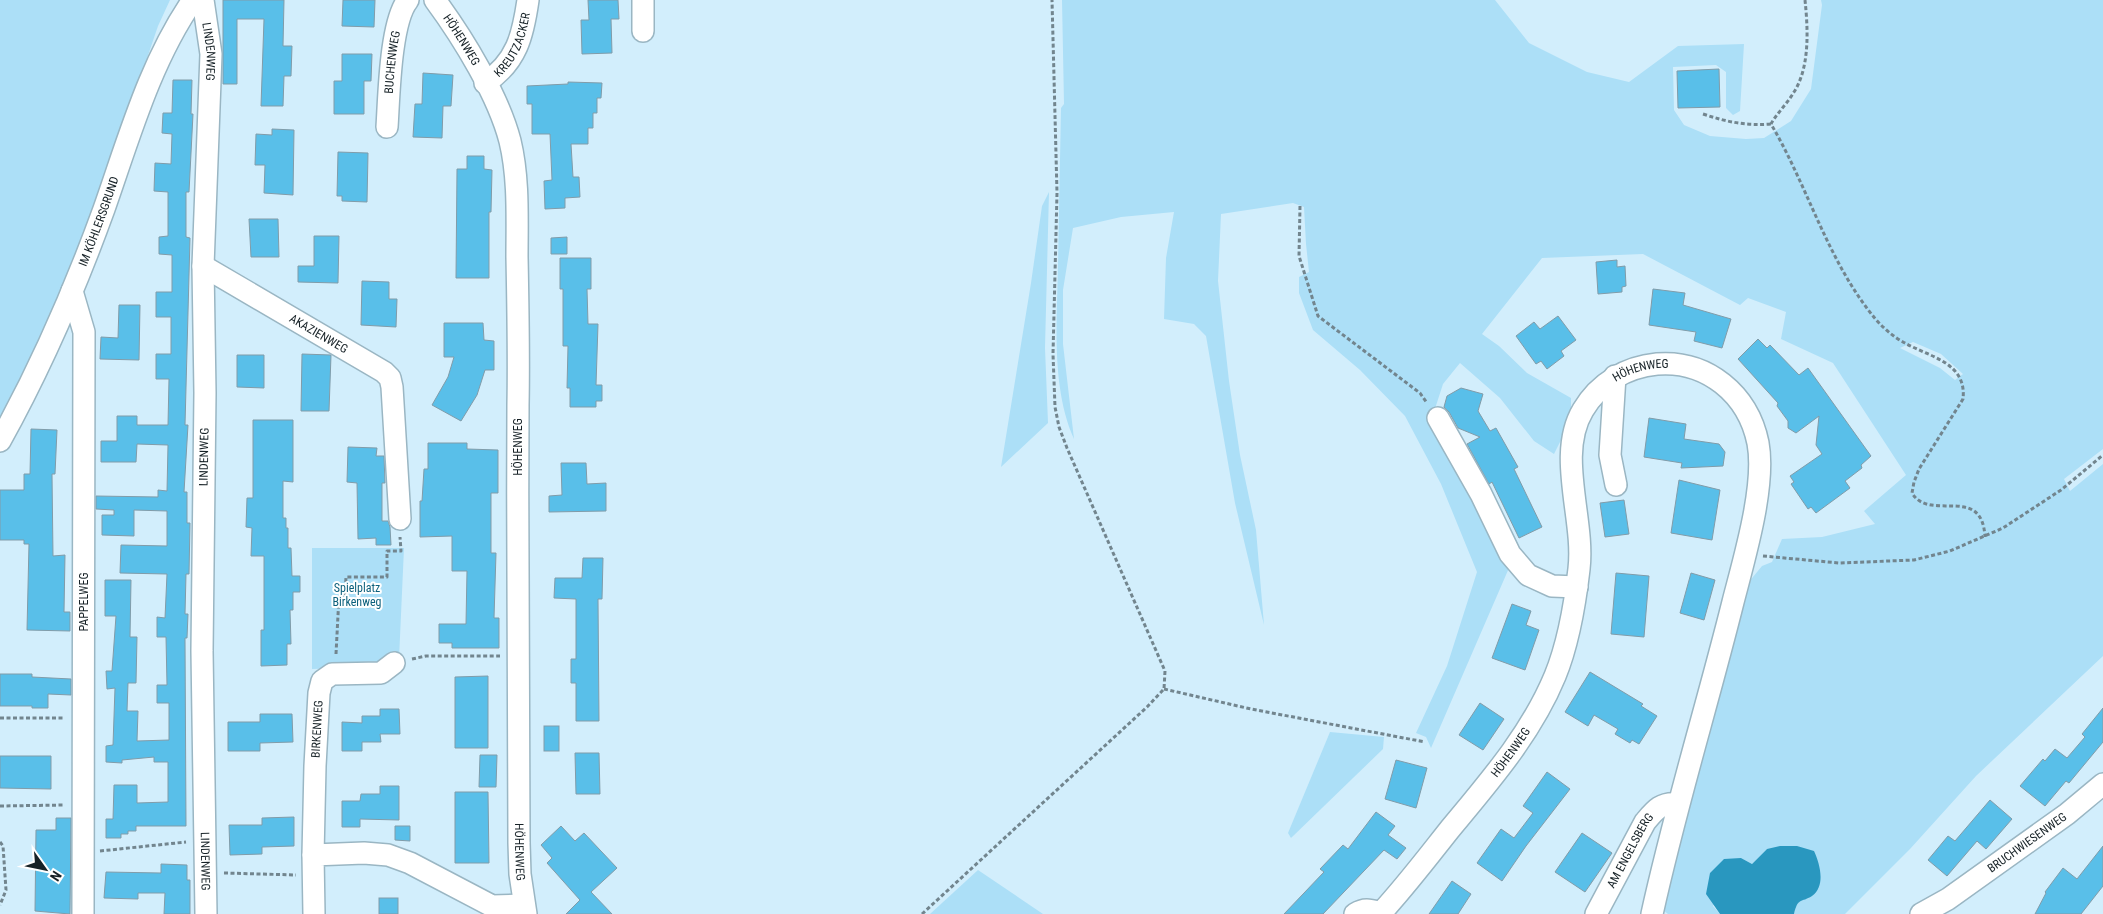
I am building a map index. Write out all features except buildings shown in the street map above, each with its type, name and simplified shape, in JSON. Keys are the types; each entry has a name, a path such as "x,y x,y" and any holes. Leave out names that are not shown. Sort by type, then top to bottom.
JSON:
{"street":[{"name":"IM KÖHLERSGRUND","path":"0,441 15,414 72,291 133,124 153,75 181,17 193,0"},
{"name":"LINDENWEG","path":"203,0 210,54 203,266 202,651 206,914"},
{"name":"BUCHENWEG","path":"387,127 395,40 399,20 408,0"},
{"name":"HÖHENWEG","path":"434,0 453,25 505,122 510,144 517,210 519,354 518,843 525,910"},
{"name":"KREUTZACKER","path":"485,83 504,68 516,51 523,32 528,0"},
{"path":"642,0 643,31"},
{"name":"AKAZIENWEG","path":"203,266 384,372 390,378 400,519"},
{"name":"PAPPELWEG","path":"72,291 84,332 83,914"},
{"name":"HÖHENWEG","path":"1380,914 1495,774 1528,727 1557,673 1574,607 1580,564 1579,521 1572,472 1576,428 1582,412 1589,401 1615,376 1631,368 1661,364 1696,368 1714,376 1728,386 1740,400 1758,442 1760,466 1745,554 1714,677 1678,804 1652,914"},
{"path":"1615,376 1610,455 1616,485"},
{"path":"1438,418 1482,494 1510,554 1528,575 1552,586 1577,587"},
{"name":"BIRKENWEG","path":"314,914 315,766 319,693 322,682 332,674 381,673 394,663"},
{"name":"BRUCHWIESENWEG","path":"1921,914 1951,906 2103,784"},
{"name":"AM ENGELSBERG","path":"1596,914 1645,822 1663,804 1678,804"},
{"path":"313,865 364,852 388,856 410,863 492,906 525,910"},
{"path":"1355,914 1368,909 1380,914"}],"path":[{"path":"922,914 1147,707 1164,689 1165,671 1066,448 1055,407 1053,326 1057,193 1052,0"},
{"path":"1703,114 1732,124 1751,126 1771,124 1794,93 1801,79 1806,49 1805,0"},
{"path":"1771,124 1844,274 1874,318 1897,339 1938,358 1947,364 1958,376 1964,388 1963,399 1919,469 1912,493 1916,500 1928,506 1960,505 1969,509 1979,515 1984,523 1985,536"},
{"path":"1300,206 1299,256 1318,316 1420,393 1438,418"},
{"path":"1745,554 1839,563 1914,560 1950,551 2003,528 2061,490 2103,456"},
{"path":"332,656 337,654 338,596 345,596 346,577 387,577 387,552 401,551 401,548"},
{"path":"394,663 426,656 486,654 517,657"},
{"path":"1164,689 1251,709 1425,742"},
{"path":"0,718 84,717"},
{"path":"0,806 83,805"},
{"path":"82,852 204,841"},
{"path":"0,842 6,890 0,905"},
{"path":"204,872 313,865"}],"green space":[{"path":"0,0 170,0 158,26 97,205 64,286 0,425"},
{"path":"1062,0 1495,0 1529,43 1587,72 1629,82 1678,46 1744,44 1740,111 1733,115 1726,108 1726,72 1716,65 1673,67 1674,110 1684,125 1710,136 1746,139 1764,138 1791,121 1811,89 1822,5 1821,0 2103,0 2103,449 2064,479 2070,491 2103,464 2103,656 1976,776 1910,849 1845,914 1794,914 1799,903 1809,898 1767,849 1752,864 1741,858 1713,906 1720,914 1668,914 1663,910 1686,809 1748,583 1762,566 1772,562 1782,539 1822,537 1875,524 1864,511 1906,475 1833,363 1781,339 1786,312 1748,298 1740,305 1643,254 1542,258 1482,334 1499,346 1527,373 1571,398 1571,420 1554,454 1534,441 1500,398 1460,363 1443,384 1431,421 1509,568 1431,748 1426,737 1416,733 1447,666 1477,572 1441,484 1405,416 1360,370 1313,330 1299,293 1299,277 1309,272 1304,207 1293,203 1221,214 1218,281 1229,381 1240,455 1256,530 1264,625 1235,503 1206,336 1194,324 1164,319 1166,258 1174,212 1121,217 1073,228 1063,290 1063,344 1074,439 1062,398 1057,354 1061,108 1064,104","holes":["1913,342 1941,354 1963,374 1955,380 1940,368 1900,348"]},
{"path":"1049,192 1045,348 1048,423 1001,467 1042,206"},
{"name":"Spielplatz Birkenweg","path":"312,548 404,548 399,659 377,667 312,669"},
{"path":"1330,732 1384,737 1383,749 1291,838 1288,833"},
{"path":"978,870 1043,914 930,914"}],"water":[{"path":"1780,846 1797,846 1814,851 1820,875 1819,887 1816,892 1812,896 1800,901 1794,914 1720,914 1706,894 1710,873 1724,859 1741,858 1752,864 1767,849"}]}
